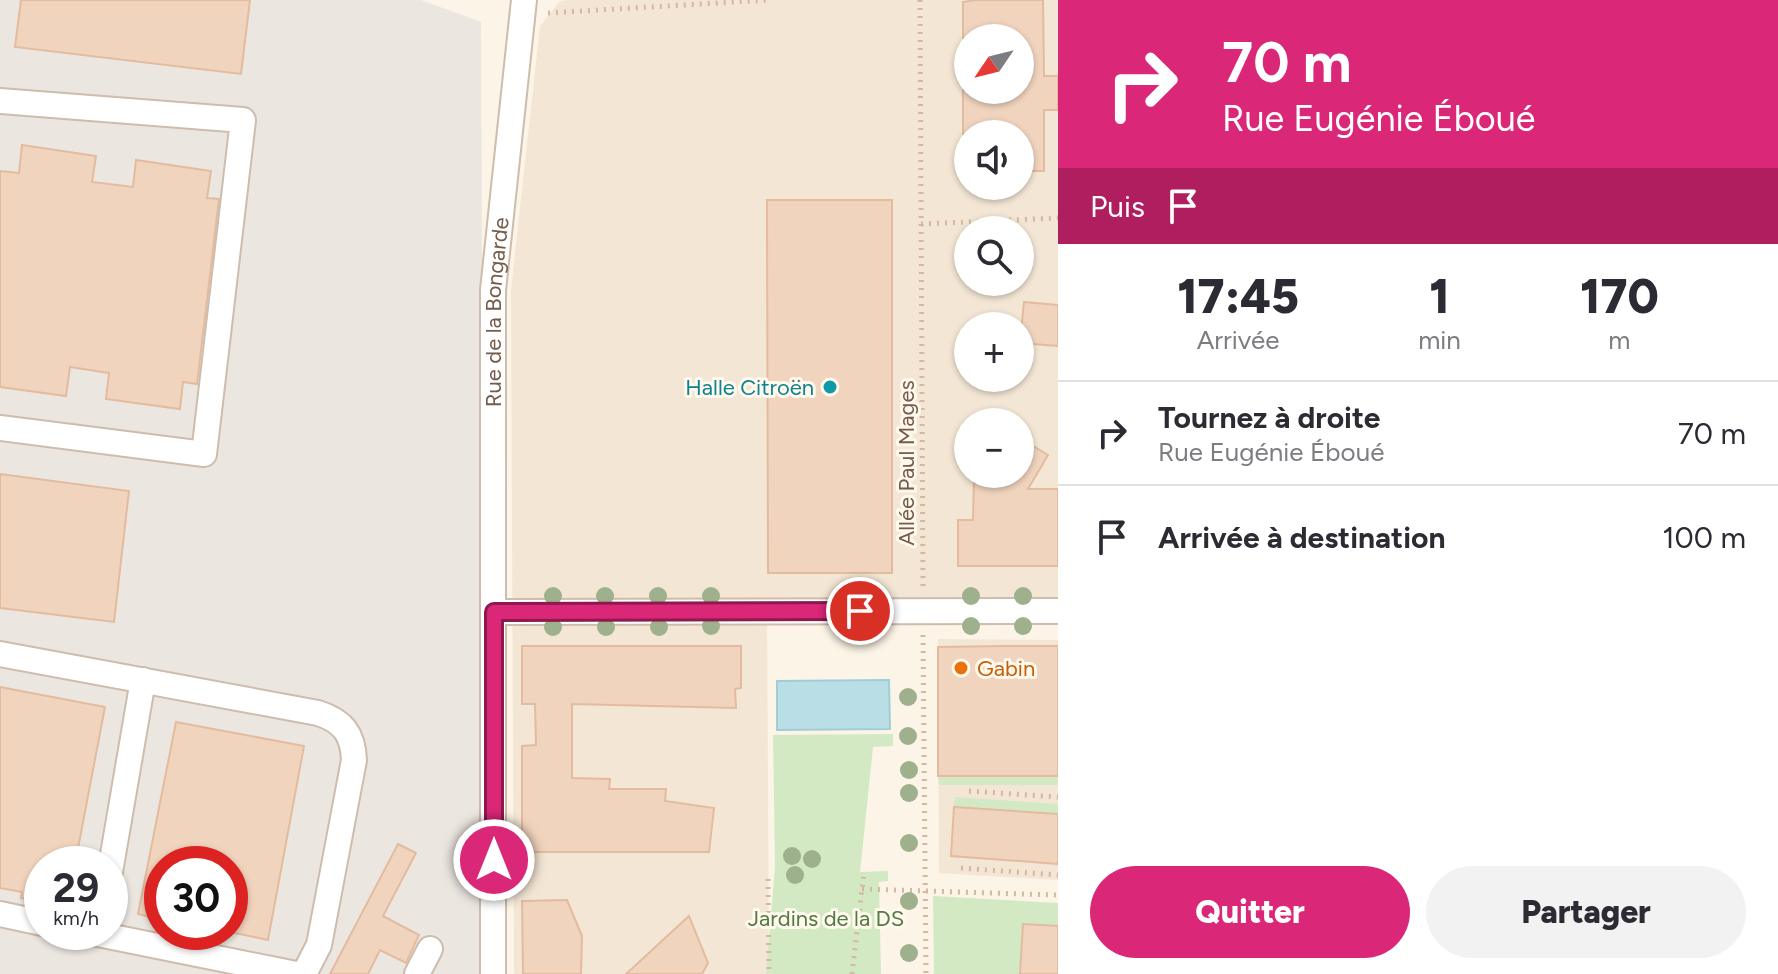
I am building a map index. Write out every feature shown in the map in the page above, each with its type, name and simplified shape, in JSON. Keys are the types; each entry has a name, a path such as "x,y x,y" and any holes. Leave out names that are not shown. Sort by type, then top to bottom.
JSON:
{"street":[{"name":"Rue de la Bongarde","path":"493,974 493,290 521,5"},
{"path":"0,101 243,120 204,454 0,428"},
{"path":"494,612 1058,611"},
{"path":"0,654 318,713 345,727 353,742 354,760 319,945 304,974"},
{"path":"114,846 143,680"},
{"path":"0,914 24,919"},
{"path":"128,940 296,974"},
{"path":"417,974 430,949"}],"path":[{"path":"548,13 769,0"},
{"name":"Allée Paul Mages","path":"920,0 926,974"},
{"path":"921,224 1058,218"},
{"path":"969,791 1058,797"},
{"path":"961,868 1058,875"},
{"path":"852,974 864,872"},
{"path":"768,879 769,974"},
{"path":"862,889 925,888 1058,895"}],"shaded area":[{"path":"0,0 421,0 481,22 485,974 0,974"},
{"path":"569,0 1058,0 1058,611 767,611 769,974 514,974 511,290 540,26 560,1"},
{"path":"938,639 1058,640 1058,880 939,873"}],"green space":[{"name":"Jardins de la DS","path":"893,734 893,746 873,747 860,872 888,871 888,881 879,882 881,974 766,974 775,867 773,735"},
{"path":"938,776 1058,776 1058,785 939,785"},
{"path":"955,797 1058,804 1058,814 954,807"},
{"path":"933,896 1058,903 1058,974 934,974"}],"water":[{"path":"889,680 890,729 777,730 777,681"}],"building":[{"path":"21,0 250,0 241,74 15,47"},
{"path":"1043,0 1044,76 1058,76 1058,110 1044,110 1044,171 1034,171 1034,120 963,120 963,104 1034,104 1034,24 963,24 963,2"},
{"path":"22,145 96,156 92,182 133,187 136,160 211,171 207,198 219,199 197,384 183,382 180,409 106,399 109,373 70,367 66,396 0,387 0,171 19,173"},
{"name":"Halle Citroën","path":"767,200 892,200 892,573 768,573"},
{"path":"1024,302 1058,305 1058,346 1034,344 1034,312 1023,312"},
{"path":"1034,446 1048,455 1034,479"},
{"path":"0,474 129,491 114,622 0,608"},
{"path":"974,488 1058,489 1058,566 958,566 958,520 973,520"},
{"path":"522,646 741,646 741,688 735,689 736,708 572,704 572,778 610,779 609,789 666,789 665,801 714,808 709,852 522,852 522,746 536,745 535,704 522,704"},
{"path":"1058,646 1058,776 938,776 938,647"},
{"path":"0,687 105,707 78,846 24,846 24,899 21,898 22,892 0,888"},
{"path":"176,722 304,746 268,940 248,936 248,846 151,846"},
{"path":"954,807 1058,814 1058,864 951,856"},
{"path":"398,844 416,853 383,916 419,935 406,963 380,950 368,974 330,974"},
{"path":"144,884 144,916 138,914"},
{"path":"567,900 582,936 581,974 523,974 522,901"},
{"path":"689,916 708,963 702,974 626,974"},
{"path":"1023,924 1058,926 1058,974 1020,974"}],"place":[{"name":"Halle Citroën","path":"830,387"},
{"name":"Gabin","path":"961,668"}],"route":[{"path":"494,860 494,612 860,611"}]}
